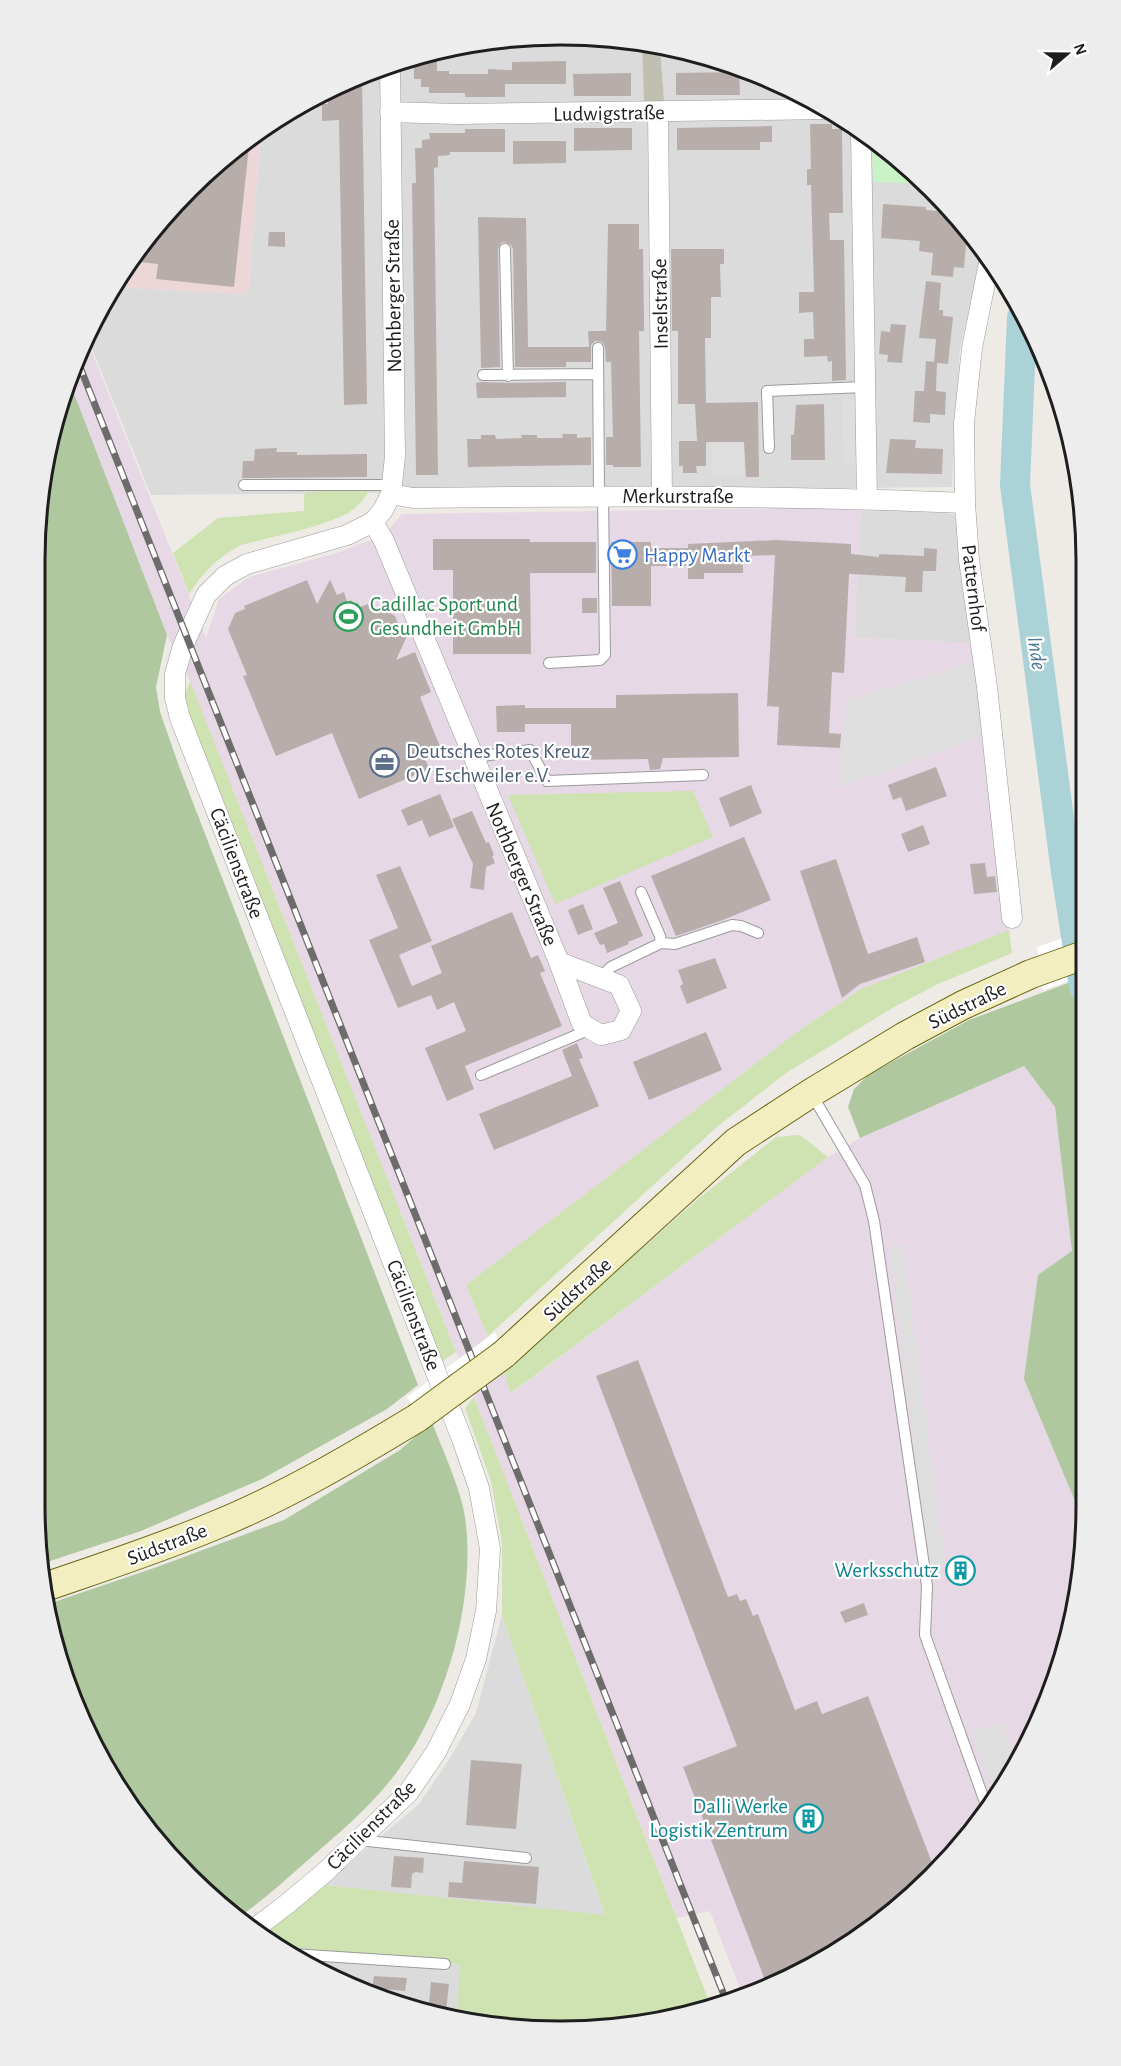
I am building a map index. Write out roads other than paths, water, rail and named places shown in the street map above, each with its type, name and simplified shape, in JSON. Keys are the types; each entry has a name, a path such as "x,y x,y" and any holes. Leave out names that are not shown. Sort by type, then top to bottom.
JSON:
{"main road":[{"name":"Südstraße","path":"51,1585 153,1550 223,1522 312,1478 417,1418 504,1354 736,1142 811,1092 904,1036 963,1005 1040,970 1076,957"}],"street":[{"name":"Nothberger Straße","path":"390,74 394,366 392,490"},
{"name":"Ludwigstraße","path":"390,112 457,114 809,109"},
{"name":"Inselstraße","path":"658,112 662,496"},
{"path":"861,142 867,498"},
{"name":"Patternhof","path":"987,272 972,348 964,423 964,503 969,560 990,711 1012,918"},
{"name":"Merkurstraße","path":"392,490 413,498 662,496 867,498 964,503"},
{"path":"373,522 392,490"},
{"name":"Nothberger Straße","path":"373,522 388,551 474,757 559,962 582,1024 601,1035 621,1030 631,1011 619,985 559,962"},
{"name":"Cäcilienstraße","path":"260,1924 287,1904 408,1793 436,1752 460,1704 476,1659 486,1611 490,1549 479,1488 462,1439 180,718 175,698 175,674 183,646 206,596 225,576 247,564 347,535 373,522"}],"lane":[{"path":"504,249 508,376"},
{"path":"549,663 600,660 605,655 598,348"},
{"path":"483,375 598,374"},
{"path":"769,448 767,392 864,387"},
{"path":"244,485 392,490"},
{"path":"474,757 530,750 547,781 703,775"},
{"path":"641,892 661,943"},
{"path":"601,977 611,967 661,943 675,944 732,925 758,933"},
{"path":"481,1075 591,1029"},
{"path":"811,1092 865,1185 874,1221 927,1586 925,1635 984,1799"},
{"path":"359,1840 526,1858"},
{"path":"309,1955 445,1964"}],"waterway":[{"name":"Inde","path":"1021,330 1015,485 1076,936"}],"railway":[{"path":"81,370 724,1995"}],"place":[{"name":"Happy Markt","path":"623,555"},
{"name":"Cadillac Sport und Gesundheit GmbH","path":"349,616"},
{"name":"Deutsches Rotes Kreuz OV Eschweiler e.V.","path":"385,763"},
{"name":"Werksschutz","path":"960,1570"},
{"name":"Dalli Werke Logistik Zentrum","path":"809,1818"}]}
